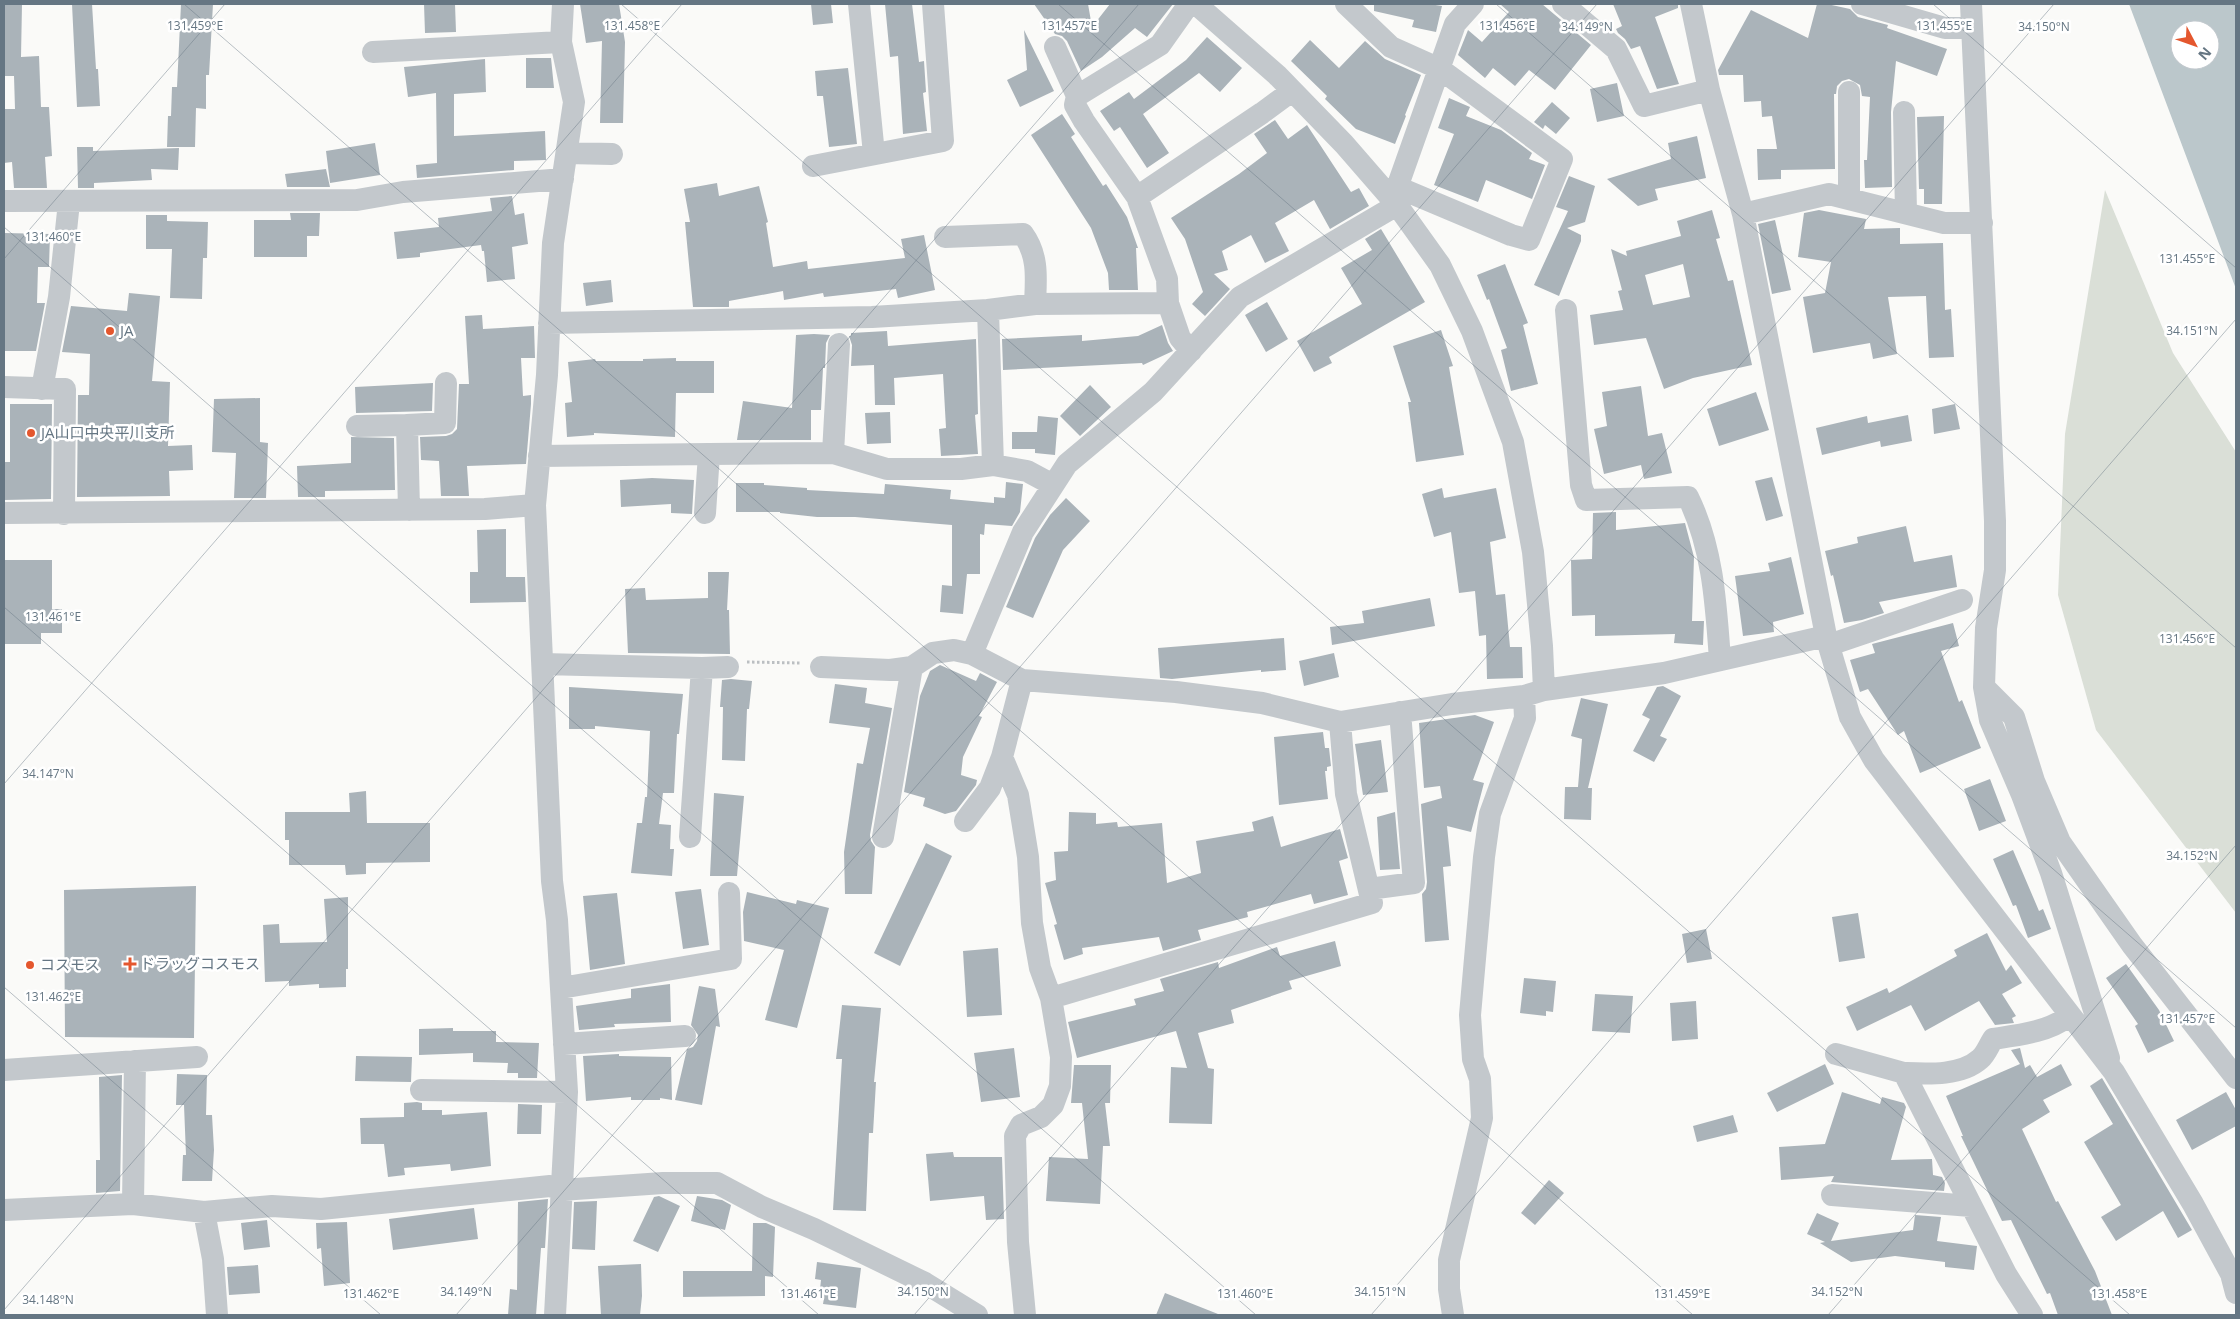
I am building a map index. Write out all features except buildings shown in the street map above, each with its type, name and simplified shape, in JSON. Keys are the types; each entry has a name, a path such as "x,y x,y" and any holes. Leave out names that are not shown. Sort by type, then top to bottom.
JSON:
{"street":[{"path":"554,1315 567,1092 558,920 552,881 535,505 549,323 552,243 574,102 561,42 563,4"},
{"path":"859,4 874,154"},
{"path":"814,166 943,141 932,4"},
{"path":"1077,96 1160,45 1189,4"},
{"path":"1346,4 1391,48 1440,69 1562,159 1529,240 1396,197"},
{"path":"1563,4 1616,49 1644,106 1709,90"},
{"path":"1691,4 1709,90 1743,214 1827,640 1850,717 1874,760 2114,1072 2194,1204 2231,1274 2236,1293"},
{"path":"1862,4 1945,28 1971,28"},
{"path":"1971,4 1995,521 1995,570 1986,628 1984,687 1990,720 2022,795 2051,873 2114,1072"},
{"path":"1209,7 1396,197 1440,265 1472,330 1513,442 1533,552 1542,646 1534,693 1490,814 1484,857 1470,1015 1474,1059 1480,1079 1482,1118 1449,1260 1449,1289 1453,1315"},
{"path":"972,654 1023,532 1067,464 1153,392 1240,297 1396,197 1460,8"},
{"path":"373,52 561,42"},
{"path":"1056,47 1077,96 1075,105 1137,197 1167,279 1168,303 1180,338 1191,351"},
{"path":"1137,197 1292,91"},
{"path":"1849,92 1849,199"},
{"path":"1904,112 1906,214"},
{"path":"567,153 612,154"},
{"path":"4,201 357,200 403,192 563,179"},
{"path":"1743,214 1829,194 1944,223 1982,223"},
{"path":"42,389 59,297 69,202"},
{"path":"945,237 1023,234 1031,244 1037,266 1035,304"},
{"path":"549,323 872,317 988,310 1035,304 1168,303"},
{"path":"988,310 993,465"},
{"path":"1566,310 1581,485 1586,500 1688,497 1700,520 1715,586 1720,660"},
{"path":"833,453 839,344"},
{"path":"356,426 445,423 446,383"},
{"path":"4,387 65,389 64,514"},
{"path":"407,425 409,510"},
{"path":"540,456 833,453 887,468 961,469 993,465 1027,471 1053,485"},
{"path":"705,513 708,454"},
{"path":"4,513 485,509 535,505"},
{"path":"821,667 890,670 912,667 933,653 954,650 972,654 1022,680 1176,692 1243,700 1340,722 1664,673 1720,660 1827,640 1962,600"},
{"path":"543,664 728,667"},
{"path":"883,837 912,667"},
{"path":"690,837 702,668"},
{"path":"965,821 990,788 1002,757 1022,680"},
{"path":"1984,687 2014,717 2034,781 2060,842 2132,945 2236,1078"},
{"path":"1369,889 1414,883 1400,712"},
{"path":"1050,998 1372,903 1346,794 1340,722"},
{"path":"1002,757 1018,795 1028,857 1032,923 1040,968 1050,998 1061,1057 1060,1086 1053,1105 1041,1117 1021,1125 1014,1136 1018,1242 1025,1315"},
{"path":"561,988 732,959 728,893"},
{"path":"1836,1054 1904,1073 1928,1074 1963,1069 1981,1059 1993,1039 2050,1027 2070,1016"},
{"path":"564,1044 684,1036"},
{"path":"4,1070 197,1057"},
{"path":"133,1204 134,1062"},
{"path":"1904,1073 2006,1274 2032,1315"},
{"path":"420,1090 567,1092"},
{"path":"4,1210 133,1204 204,1212 272,1206 320,1209 550,1186 561,1190 663,1183 716,1183 762,1207 814,1229 926,1283 977,1315"},
{"path":"1832,1195 1971,1206"},
{"path":"204,1212 213,1259 217,1315"}],"path":[{"path":"728,667 731,662 774,662 814,664 821,667"}],"shaded area":[{"path":"2129,4 2236,4 2236,289"},
{"path":"2105,190 2173,353 2236,452 2236,913 2096,730 2058,595 2065,434"}],"place":[{"name":"JA","path":"110,331"},
{"name":"JA山口中央平川支所","path":"31,433"},
{"name":"ドラッグコスモス","path":"130,964"},
{"name":"コスモス","path":"30,965"}]}
